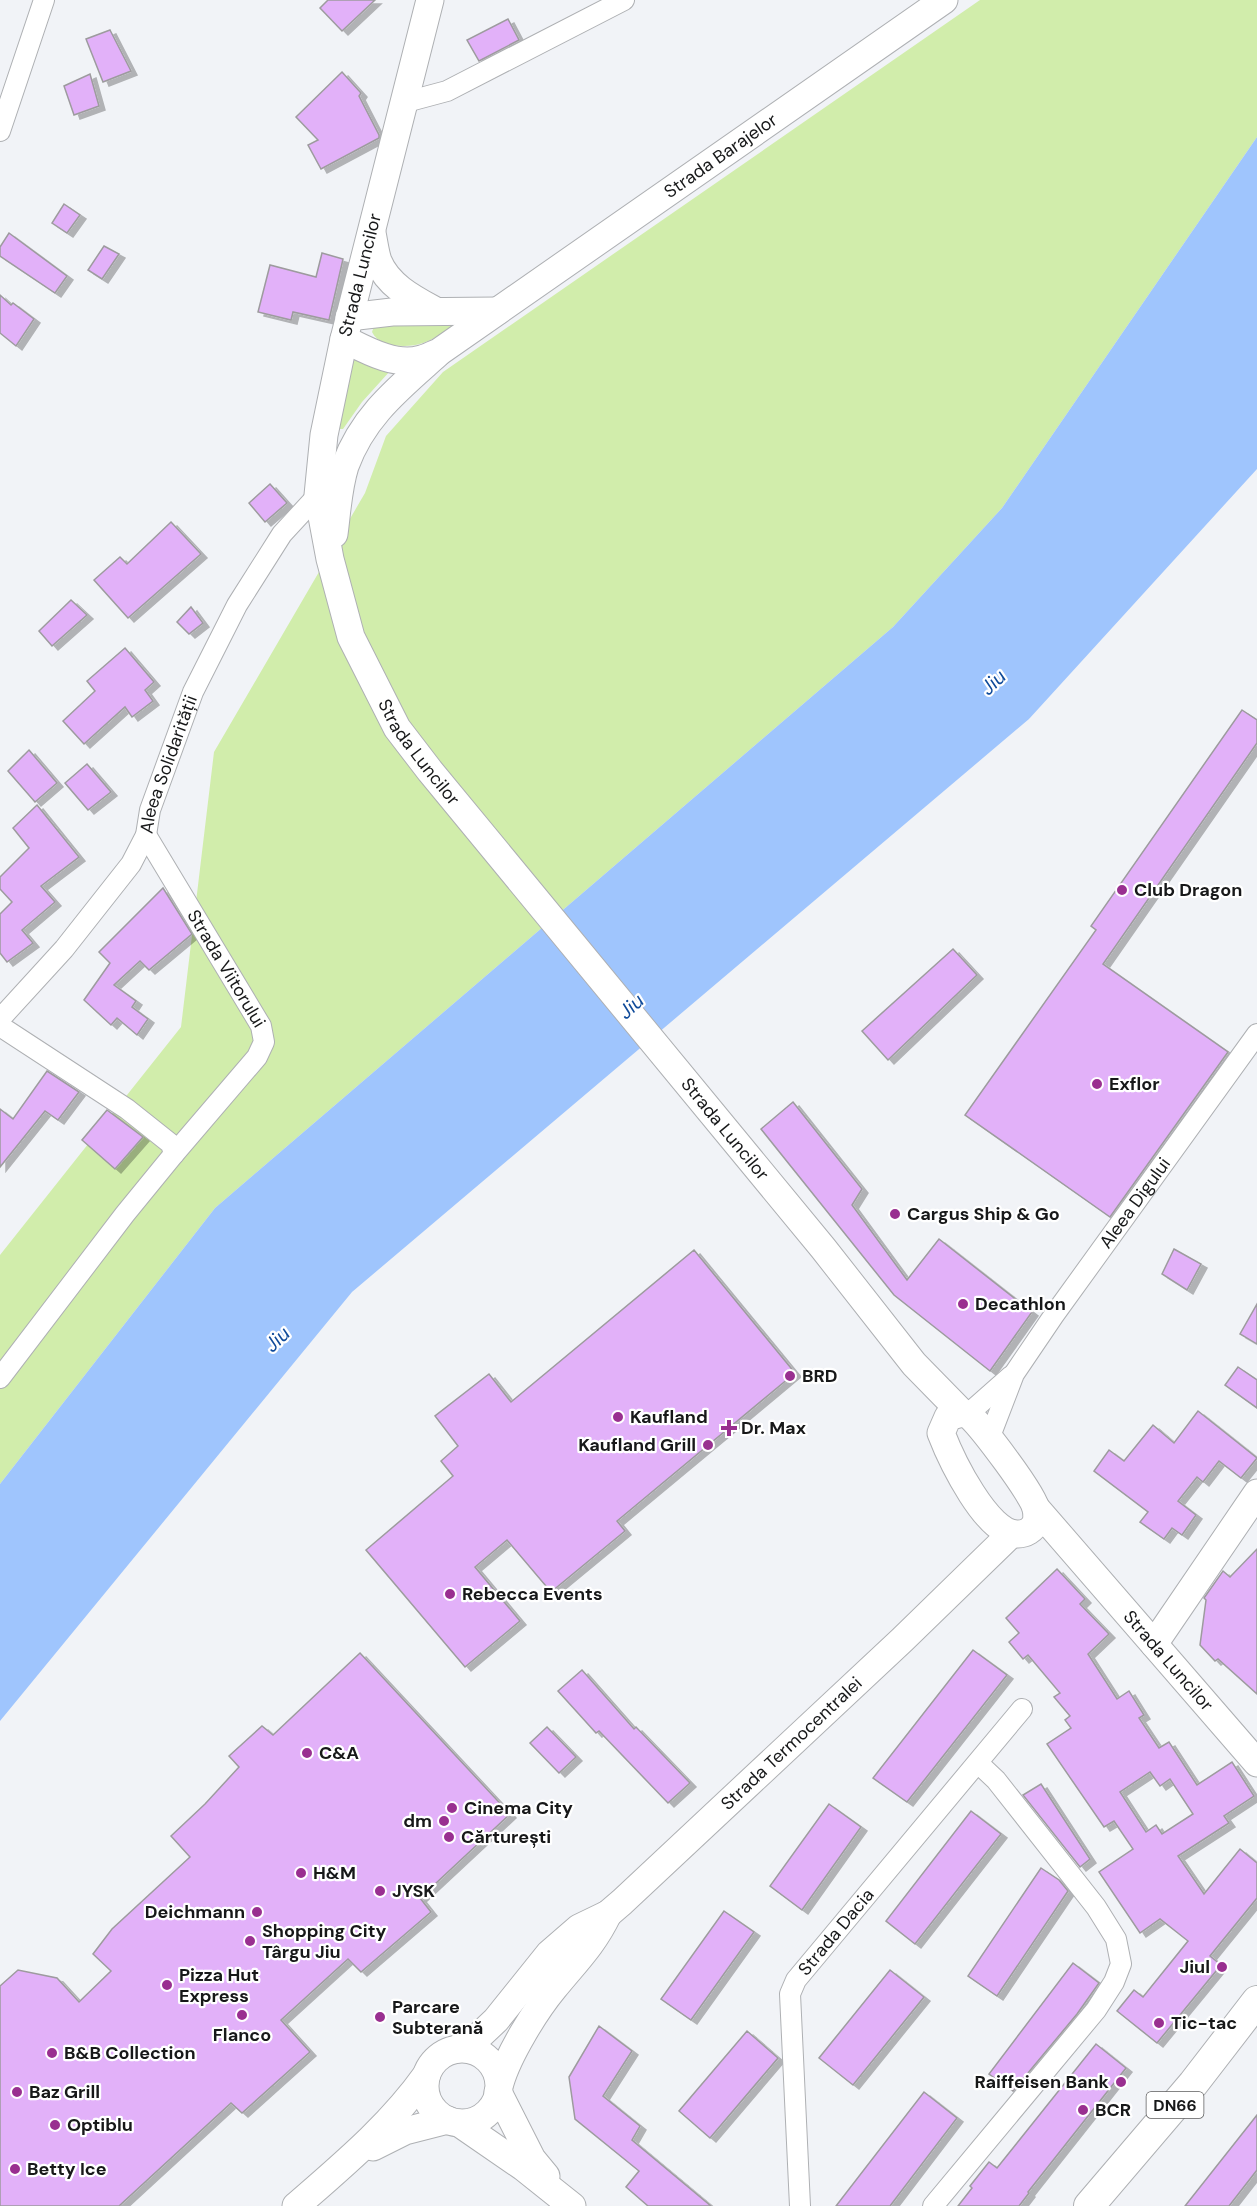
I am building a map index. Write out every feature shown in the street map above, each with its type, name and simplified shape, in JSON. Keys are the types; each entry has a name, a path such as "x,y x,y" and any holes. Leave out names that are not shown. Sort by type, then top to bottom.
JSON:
{"main road":[{"name":"Strada Luncilor","path":"430,0 346,328 324,435 318,495 330,560 351,637 397,728 511,872 823,1248 914,1364 989,1439 1029,1494 1026,1524"},
{"name":"Strada Barajelor","path":"346,328 382,357 420,360 439,352 944,0"},
{"path":"371,231 379,262 388,277 400,289 436,311"},
{"path":"346,328 436,311 497,311"},
{"path":"330,560 345,468 359,435 375,412 439,352"},
{"name":"Strada Luncilor","path":"914,1364 950,1457 980,1505 994,1522 1026,1524 1080,1560 1257,1763"},
{"path":"941,1433 948,1417 965,1413"},
{"path":"1154,1644 1257,1493"},
{"path":"972,1573 984,1530 980,1505"},
{"name":"Strada Termocentralei","path":"457,2049 477,2038 496,2020 549,1954 579,1928 609,1914 1026,1524"},
{"name":"Strada Termocentralei","path":"499,2088 505,2066 534,2016 553,1989 597,1937 609,1914"},
{"name":"DN66","path":"1089,2206 1193,2084 1257,2001"},
{"path":"296,2206 353,2156 408,2101 442,2055 457,2049 479,2053 488,2059 494,2068 499,2088 532,2158 572,2206"},
{"path":"427,2074 425,2085 427,2096 438,2114 454,2121 523,2167 572,2206"},
{"path":"353,2156 405,2131 454,2121 470,2122 480,2118 495,2103 499,2088"}],"street":[{"path":"0,130 44,0"},
{"path":"405,102 447,91 624,0"},
{"name":"Aleea Solidarității","path":"0,1019 71,940 131,864 146,835 150,810 193,693 237,605 282,534 318,495"},
{"name":"Strada Viitorului","path":"0,1378 125,1214 257,1057 264,1042 261,1026 146,835"},
{"path":"0,1026 126,1109 171,1144 174,1154"},
{"name":"Aleea Digului","path":"989,1439 1014,1374 1257,1034"},
{"name":"Aleea Digului","path":"965,1413 1014,1374"},
{"name":"Strada Dacia","path":"800,2206 790,1994 796,1980 1022,1709"},
{"path":"933,2206 1096,2010 1114,1982 1121,1964 1116,1939 1096,1907 996,1780 978,1763"}],"green space":[{"path":"980,0 1257,0 1257,137 1002,508 893,627 215,1208 0,1484 0,1255 181,1027 214,752 365,493 386,436 443,372"},
{"path":"375,323 456,324 427,341 417,345 403,346 388,344 376,337 372,332"},
{"path":"354,359 390,371 362,402 343,429 340,429 337,426"}],"water":[{"name":"Jiu","path":"1257,137 1257,469 1029,719 352,1292 0,1721 0,1484 215,1208 893,627 1002,508"}],"building":[{"path":"328,0 375,0 342,31 320,8"},
{"path":"508,19 519,40 479,61 467,40"},
{"path":"110,30 131,71 103,82 86,39"},
{"path":"342,72 361,93 359,96 379,138 321,169 308,145 318,140 296,117"},
{"path":"90,74 99,106 74,115 64,86"},
{"path":"64,204 80,215 67,233 52,223"},
{"path":"9,233 67,276 55,293 0,256 0,247"},
{"path":"104,246 119,254 102,279 88,270"},
{"path":"322,253 343,259 329,320 293,312 291,320 258,312 270,265 316,277"},
{"path":"0,295 11,305 13,303 34,319 16,346 0,333"},
{"path":"270,484 287,503 265,522 249,503"},
{"path":"171,522 201,554 128,618 94,580 120,557 127,564"},
{"path":"71,600 87,615 52,646 39,631"},
{"path":"191,607 203,623 189,634 177,622"},
{"path":"125,648 154,682 145,690 153,701 132,717 125,707 84,744 63,721 95,691 87,681"},
{"name":"Exflor","path":"1242,710 1257,720 1257,743 1103,964 1228,1052 1110,1217 965,1115 1096,930 1091,926"},
{"path":"29,750 57,783 35,802 8,771"},
{"path":"87,764 111,792 88,810 65,783"},
{"path":"37,805 79,857 41,886 55,902 22,930 33,943 7,962 0,953 0,914 12,902 0,889 0,877 29,848 13,828"},
{"path":"163,888 192,934 149,970 140,961 114,985 136,1001 132,1007 148,1019 137,1035 117,1018 111,1025 84,1000 110,963 99,952"},
{"path":"953,949 977,975 888,1060 862,1031"},
{"path":"47,1071 79,1092 58,1120 45,1111 0,1167 0,1109 13,1119"},
{"path":"793,1102 862,1189 852,1205 907,1280 939,1239 1032,1312 990,1371 894,1295 761,1129"},
{"path":"107,1110 143,1137 115,1169 82,1140"},
{"path":"1174,1249 1201,1264 1187,1290 1162,1274"},
{"name":"Kaufland","path":"694,1250 795,1373 617,1521 625,1531 551,1592 507,1540 475,1567 520,1621 465,1667 366,1550 453,1476 441,1461 458,1446 435,1416 489,1374 511,1402"},
{"path":"1257,1304 1257,1344 1240,1334"},
{"path":"1238,1367 1257,1380 1257,1408 1225,1385"},
{"path":"1198,1411 1257,1458 1241,1478 1219,1461 1203,1482 1197,1477 1178,1501 1196,1515 1182,1535 1172,1528 1164,1539 1140,1522 1148,1512 1094,1471 1109,1450 1124,1461 1153,1425 1174,1443"},
{"path":"1257,1549 1257,1694 1218,1659 1215,1661 1200,1645 1206,1600 1204,1598 1223,1571 1230,1577"},
{"path":"1057,1569 1085,1599 1080,1604 1109,1634 1088,1654 1117,1699 1129,1691 1144,1715 1139,1718 1159,1748 1169,1742 1197,1785 1232,1762 1254,1796 1224,1816 1229,1823 1178,1856 1204,1894 1240,1849 1257,1863 1257,1898 1210,1956 1221,1965 1157,2043 1117,2011 1134,1990 1143,1997 1188,1941 1160,1919 1140,1933 1099,1872 1133,1849 1114,1821 1104,1827 1047,1744 1071,1728 1065,1720 1070,1716 1054,1697 1060,1693 1028,1655 1023,1659 1009,1642 1019,1633 1006,1618","holes":["1150,1772 1160,1786 1170,1779 1193,1814 1162,1834 1156,1825 1146,1832 1120,1792"]},
{"path":"973,1650 1007,1675 907,1802 873,1778"},
{"name":"Shopping City Târgu Jiu","path":"360,1653 510,1814 420,1898 431,1912 361,1972 348,1959 281,2020 310,2052 242,2113 231,2103 119,2206 0,2206 0,1986 18,1970 57,1978 79,2002 111,1971 93,1954 112,1929 190,1857 171,1836 239,1767 229,1756 262,1726 273,1735"},
{"path":"582,1670 634,1729 636,1727 690,1783 668,1803 599,1731 596,1733 558,1691"},
{"path":"547,1727 576,1757 559,1773 530,1743"},
{"path":"1041,1784 1090,1859 1080,1867 1023,1795"},
{"path":"829,1804 861,1827 802,1910 770,1886"},
{"path":"971,1811 1001,1834 915,1944 886,1921"},
{"path":"1041,1868 1059,1880 1068,1891 997,1996 968,1976"},
{"path":"724,1911 754,1932 691,2020 661,1999"},
{"path":"1073,1963 1099,1983 1077,2014 1013,2091 989,2074"},
{"path":"890,1970 924,1997 853,2085 819,2058"},
{"path":"599,2026 632,2051 603,2096 640,2126 632,2140 711,2206 648,2206 626,2187 639,2171 575,2119 569,2077"},
{"path":"747,2031 778,2058 710,2138 679,2111"},
{"path":"1096,2044 1126,2068 1019,2206 958,2206 989,2162 997,2168"},
{"path":"924,2092 957,2118 890,2206 836,2206"},
{"path":"1257,2115 1257,2170 1229,2206 1185,2206"}],"place":[{"name":"Club Dragon","path":"1122,890"},
{"name":"Exflor","path":"1097,1084"},
{"name":"Cargus Ship & Go","path":"895,1214"},
{"name":"Decathlon","path":"963,1304"},
{"name":"BRD","path":"790,1376"},
{"name":"Kaufland","path":"618,1417"},
{"name":"Dr. Max","path":"729,1428"},
{"name":"Kaufland Grill","path":"708,1445"},
{"name":"Rebecca Events","path":"450,1594"},
{"name":"C&A","path":"307,1753"},
{"name":"Cinema City","path":"452,1808"},
{"name":"dm","path":"444,1821"},
{"name":"Cărturești","path":"449,1837"},
{"name":"H&M","path":"301,1873"},
{"name":"JYSK","path":"380,1891"},
{"name":"Deichmann","path":"257,1912"},
{"name":"Shopping City Târgu Jiu","path":"250,1941"},
{"name":"Jiul","path":"1222,1967"},
{"name":"Pizza Hut Express","path":"167,1985"},
{"name":"Flanco","path":"242,2015"},
{"name":"Parcare Subterană","path":"380,2017"},
{"name":"Tic-tac","path":"1159,2023"},
{"name":"B&B Collection","path":"52,2053"},
{"name":"Raiffeisen Bank","path":"1121,2082"},
{"name":"Baz Grill","path":"17,2092"},
{"name":"BCR","path":"1083,2110"},
{"name":"Optiblu","path":"55,2125"},
{"name":"Betty Ice","path":"15,2169"}]}
